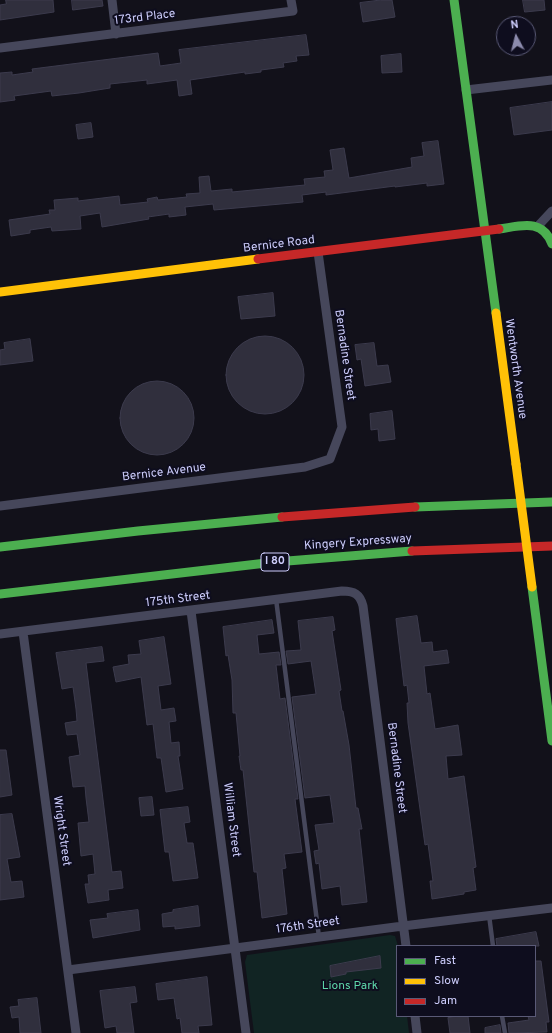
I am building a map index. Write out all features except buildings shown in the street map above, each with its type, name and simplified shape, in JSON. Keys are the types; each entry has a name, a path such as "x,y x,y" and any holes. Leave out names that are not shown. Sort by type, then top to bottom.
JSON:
{"main road":[{"name":"Wentworth Avenue","path":"454,0 552,741"},
{"name":"Bernice Road","path":"0,292 484,231 538,226"},
{"path":"538,226 546,231 551,240"},
{"path":"0,547 292,515 415,507 552,502"},
{"name":"Kingery Expressway","path":"0,594 304,559 416,551 552,546"}],"street":[{"path":"112,0 116,34"},
{"name":"173rd Place","path":"0,48 293,11 292,0"},
{"path":"466,90 552,80"},
{"path":"538,226 552,210"},
{"name":"Bernadine Street","path":"318,252 342,427 330,459"},
{"name":"Bernice Avenue","path":"0,506 305,467 330,459"},
{"name":"175th Street","path":"0,634 342,591 352,591 358,594"},
{"name":"Bernadine Street","path":"358,594 363,606 406,945"},
{"name":"William Street","path":"191,611 246,1033"},
{"name":"Wright Street","path":"23,632 76,1033"},
{"name":"176th Street","path":"68,970 552,908"},
{"path":"415,1017 417,1033"}],"lane":[{"path":"276,600 319,937"},
{"path":"490,915 493,945"},
{"path":"502,1017 505,1033"}],"green space":[{"name":"Lions Park","path":"390,935 395,936 398,945 396,945 396,1017 407,1017 409,1033 254,1033 245,962 247,955"}],"traffic: fast":[{"path":"454,0 496,313"},
{"path":"499,229 523,226 537,227 543,230 552,244"},
{"path":"415,507 552,502"},
{"path":"0,547 138,531 282,517"},
{"path":"0,594 275,562 412,551"},
{"path":"532,587 552,741"}],"traffic: slow":[{"path":"0,292 258,259"},
{"path":"496,313 516,464"},
{"path":"516,464 532,587"}],"traffic: jam":[{"path":"258,259 499,229"},
{"path":"282,517 415,507"},
{"path":"412,551 552,546"}]}
